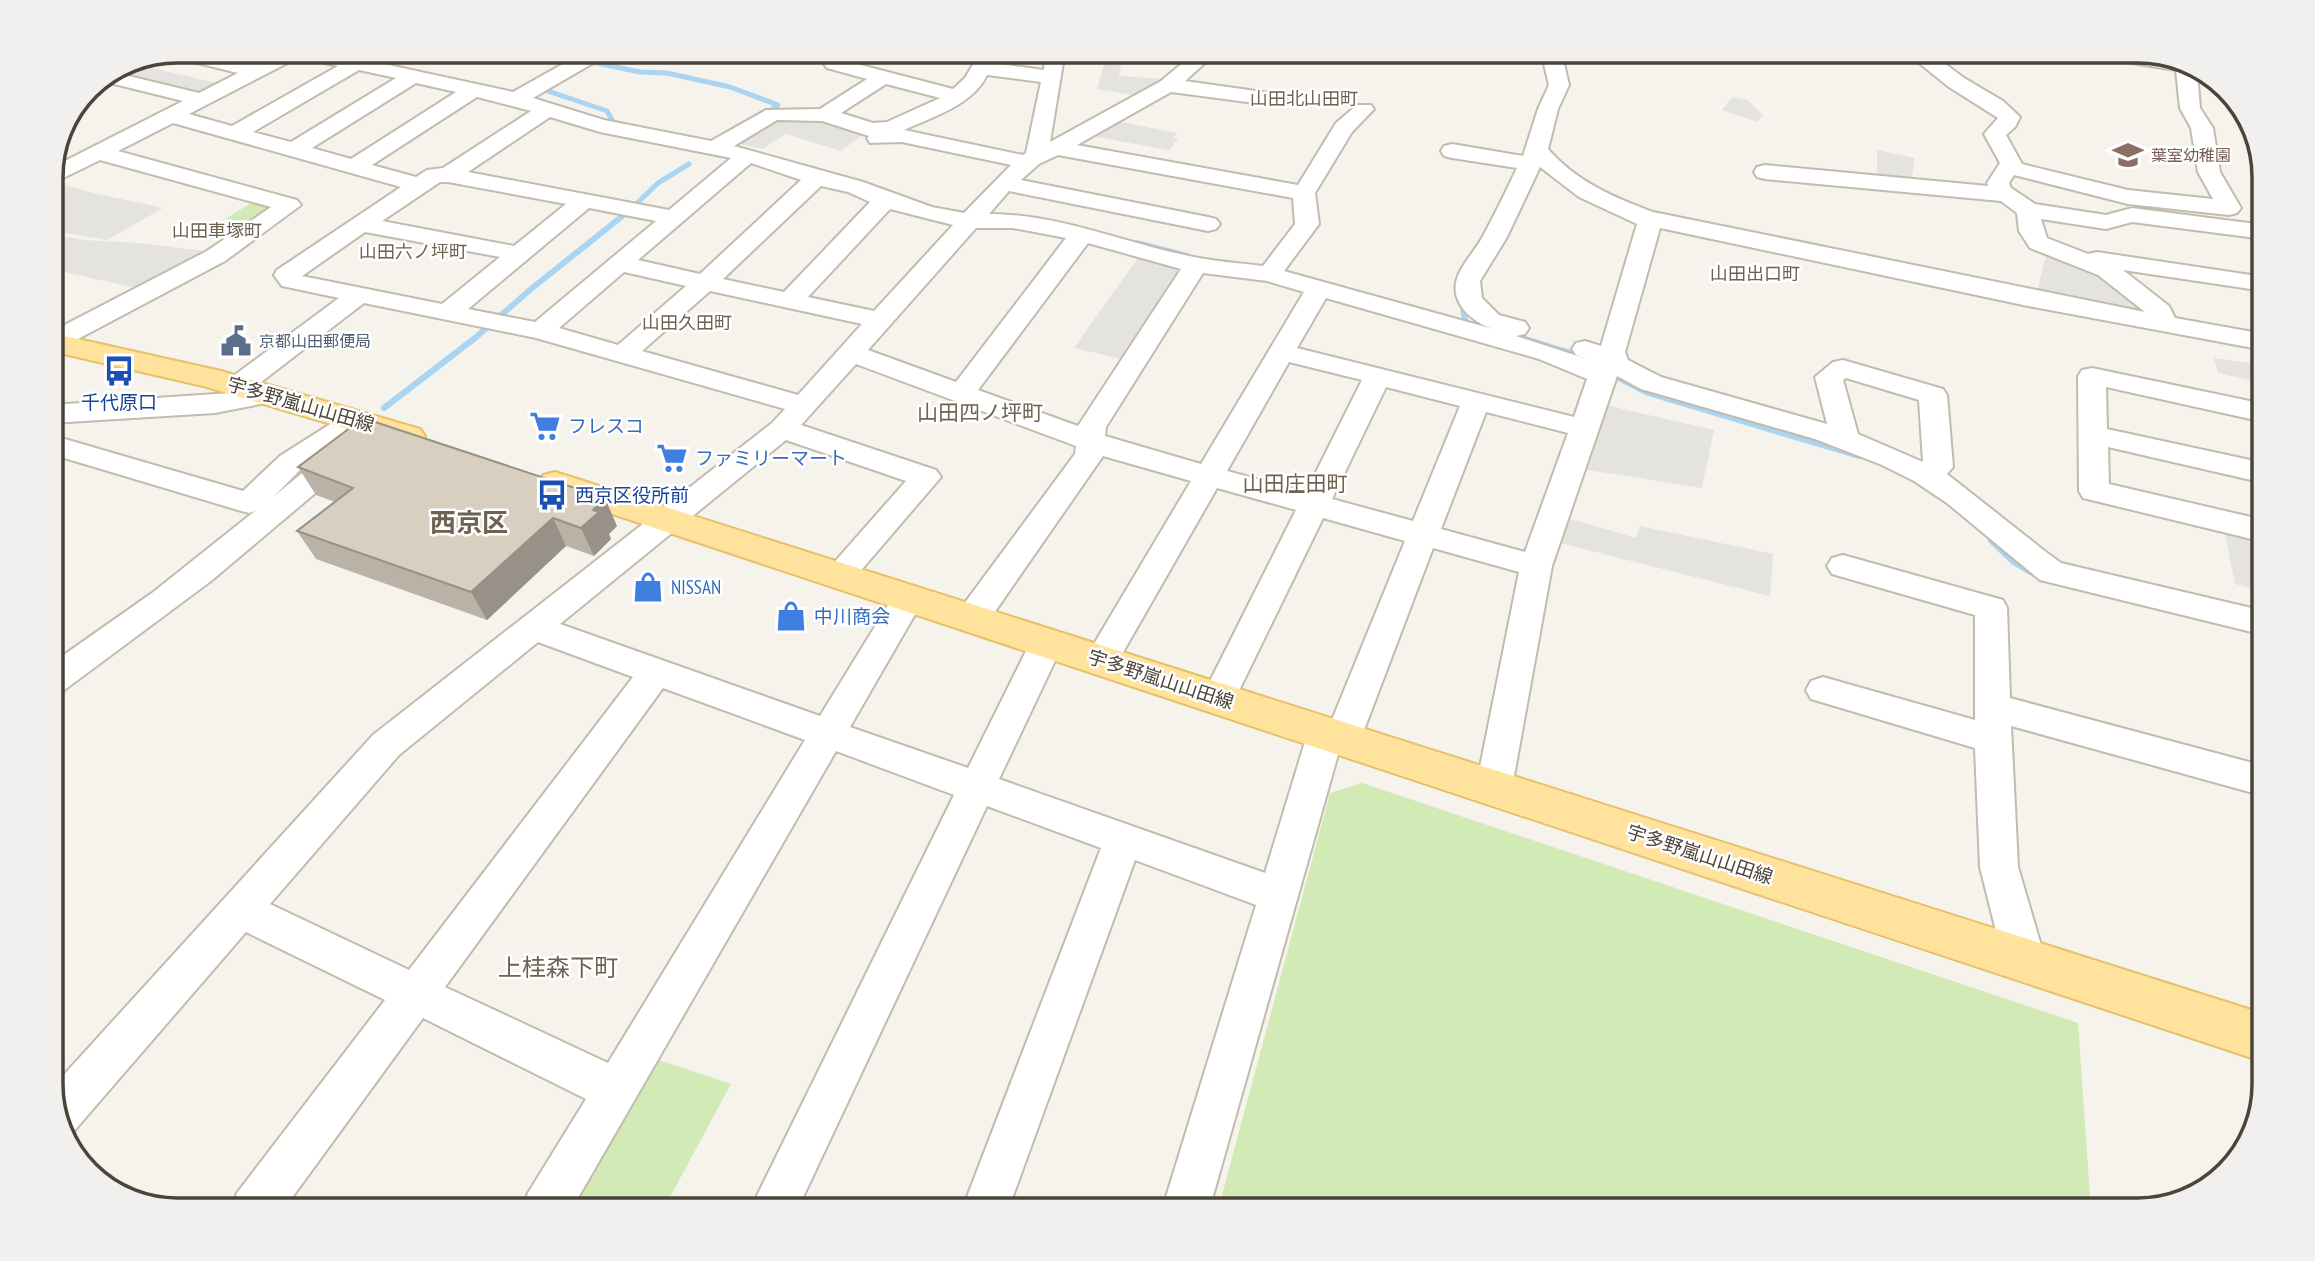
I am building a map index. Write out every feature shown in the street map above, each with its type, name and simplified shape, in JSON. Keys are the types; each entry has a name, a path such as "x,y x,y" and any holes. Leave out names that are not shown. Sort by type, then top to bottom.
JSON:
{"main road":[{"name":"宇多野嵐山山田線","path":"63,345 252,390 442,447"},
{"name":"宇多野嵐山山田線","path":"522,472 2252,1034"}],"street":[{"path":"221,63 258,71"},
{"path":"63,171 274,63"},
{"path":"351,63 516,99 600,126 748,155 816,178 855,187 885,200 928,213 970,221 1013,221 1082,234 1196,264 1269,274 1609,369 1845,440 1923,473 1967,502 2026,555 2051,572 2252,620"},
{"path":"516,99 565,63"},
{"path":"715,148 774,114 824,115 872,130 891,128 929,112 956,96 974,81 985,63"},
{"path":"1001,63 1052,77"},
{"path":"1031,162 1055,63"},
{"path":"65,1107 387,746 782,429 970,221 1031,162 1168,85 1194,63"},
{"path":"1554,63 1559,85 1548,108 1533,157 1495,237 1468,281 1469,298 1490,320 1592,351 1609,369"},
{"path":"1936,63 1949,77 2003,109 2009,117 2008,123 1995,134 2011,163 1998,183 2001,191 2028,211 2106,222 2132,215 2252,230"},
{"path":"235,133 355,64"},
{"path":"834,64 956,96"},
{"path":"294,150 415,75"},
{"path":"2009,167 2128,197 2229,208 2209,172 2202,128 2190,108 2192,76"},
{"path":"824,115 883,77"},
{"path":"118,79 204,100"},
{"path":"1168,85 1277,100"},
{"path":"354,167 475,89"},
{"path":"1269,274 1307,224 1304,193 1345,128 1364,109"},
{"path":"448,175 546,110"},
{"path":"173,116 419,185"},
{"path":"864,139 902,136 1031,162 1304,193"},
{"path":"1452,151 1533,157 1589,195 1647,218 2028,298 2252,340"},
{"path":"63,336 216,256 289,205 99,153"},
{"path":"540,331 748,155"},
{"path":"1031,162 1208,225"},
{"path":"1765,172 2007,195"},
{"path":"676,218 448,175 435,175 286,275 291,281 540,331 803,405"},
{"path":"622,355 816,178"},
{"path":"448,312 585,200"},
{"path":"790,301 885,200"},
{"path":"2028,211 2031,231 2038,243 2107,270 2133,287 2160,311 2164,323"},
{"path":"1493,787 1536,566 1583,428 1609,369 1648,224 1647,218"},
{"path":"361,224 520,254"},
{"path":"962,393 1082,234"},
{"path":"2072,256 2252,282"},
{"path":"621,264 878,320"},
{"path":"973,617 1089,455 1092,427 1196,264"},
{"path":"1102,659 1319,288"},
{"path":"63,413 215,404 252,390 359,295"},
{"path":"852,352 1089,441 1313,506 1536,566"},
{"path":"1283,352 1583,428"},
{"path":"1845,440 1829,377 1843,368 1933,395 1938,467 1923,473"},
{"path":"1219,697 1377,376"},
{"path":"2252,410 2092,376 2094,491 2252,528"},
{"path":"1189,1198 1277,895 1335,735 1423,536 1476,401"},
{"path":"63,448 248,503 290,463 365,423"},
{"path":"63,674 117,638 233,548 365,423"},
{"path":"782,429 926,477 840,574"},
{"path":"2094,435 2252,470"},
{"path":"1843,567 1991,608 1999,867 2024,959"},
{"path":"552,1198 909,597"},
{"path":"533,627 1277,895"},
{"path":"779,1198 1047,642"},
{"path":"263,1198 657,671"},
{"path":"1823,690 2252,778"},
{"path":"989,1198 1123,840"},
{"path":"241,910 616,1090"}],"green space":[{"path":"254,201 273,206 252,226 225,219"},
{"path":"1362,783 2078,1023 2090,1198 1221,1198 1330,793"},
{"path":"656,1059 731,1084 669,1198 579,1197"}],"shaded area":[{"path":"1105,63 1121,63 1119,76 1163,79 1159,85 1138,96 1097,89"},
{"path":"149,67 225,85 197,96 123,77"},
{"path":"1733,97 1747,100 1763,115 1757,122 1722,110"},
{"path":"777,116 812,117 864,134 841,151 786,134 762,149 731,142"},
{"path":"1116,121 1177,133 1173,138 1178,139 1169,150 1085,135 1103,127 1111,128"},
{"path":"1877,150 1915,158 1911,183 1877,180"},
{"path":"63,185 163,208 107,240 63,233"},
{"path":"63,236 212,252 145,290 63,272"},
{"path":"2047,251 2081,263 2129,290 2149,317 2036,296"},
{"path":"1140,255 1186,266 1126,360 1074,348"},
{"path":"2214,358 2252,363 2252,380 2218,373"},
{"path":"1601,404 1714,430 1702,488 1576,468"},
{"path":"1564,517 1636,538 1640,526 1773,554 1770,596 1556,542"},
{"path":"2223,524 2252,531 2252,588 2235,584"}],"building":[{"path":"363,418 605,498 593,510 599,512 581,528 553,518 471,592 297,531 353,488 298,467"}],"waterway":[{"path":"597,63 640,72 667,73 730,87 778,105 763,116"},
{"path":"550,86 548,91 607,111 613,122 620,124"},
{"path":"628,212 658,183 689,164"},
{"path":"384,408 475,338 531,289 630,210"},
{"path":"1136,243 1187,256"},
{"path":"1461,298 1466,324"},
{"path":"1509,334 1583,357"},
{"path":"1609,373 1648,393 1859,456"},
{"path":"271,499 293,479"},
{"path":"1992,540 2014,561 2031,571"}],"place":[{"name":"葉室幼稚園","path":"2128,155"},
{"name":"京都山田郵便局","path":"236,341"},
{"name":"千代原口","path":"119,371"},
{"name":"フレスコ","path":"545,426"},
{"name":"ファミリーマート","path":"672,458"},
{"name":"西京区役所前","path":"552,495"},
{"name":"NISSAN","path":"648,587"},
{"name":"中川商会","path":"791,616"}],"district":[{"name":"山田北山田町","path":"1304,98"},
{"name":"山田車塚町","path":"217,230"},
{"name":"山田六ノ坪町","path":"413,251"},
{"name":"山田出口町","path":"1755,273"},
{"name":"山田久田町","path":"687,322"},
{"name":"山田四ノ坪町","path":"980,412"},
{"name":"山田庄田町","path":"1295,483"},
{"name":"西京区","path":"469,522"},
{"name":"上桂森下町","path":"558,967"}]}
